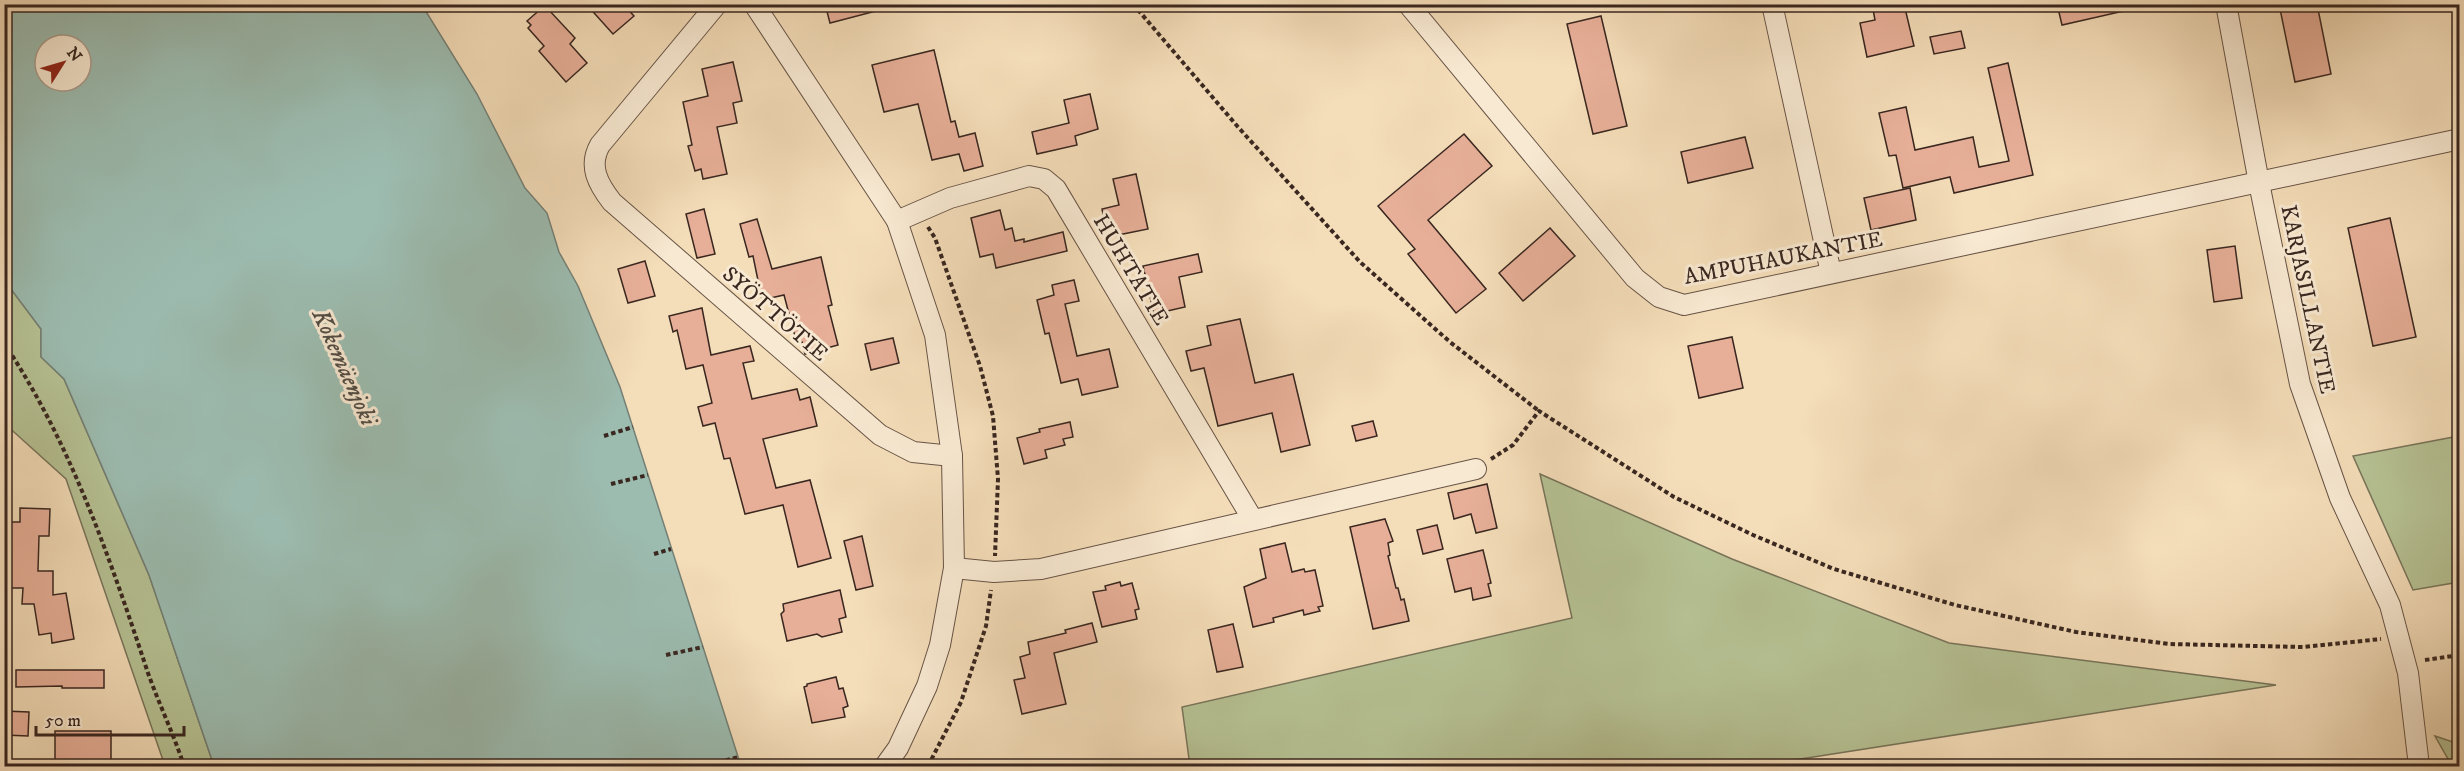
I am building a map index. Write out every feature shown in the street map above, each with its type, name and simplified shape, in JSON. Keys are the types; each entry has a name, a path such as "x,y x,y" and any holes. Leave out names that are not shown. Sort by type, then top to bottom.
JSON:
{"street":[{"name":"SYÖTTÖTIE","path":"717,4 600,145 594,156 594,167 599,185 612,202 880,435 913,452 952,456"},
{"path":"754,4 897,221 935,335 952,456 954,568 940,645 927,686 898,748 885,766"},
{"name":"AMPUHAUKANTIE","path":"1408,4 1635,278 1659,297 1684,305 2460,139"},
{"path":"1772,4 1831,273"},
{"name":"KARJASILLANTIE","path":"2226,4 2259,183 2300,384 2340,498 2390,605 2406,663 2419,766"},
{"name":"HUHTATIE","path":"897,221 950,198 1029,176 1044,179 1056,189 1254,520"},
{"path":"954,568 994,572 1041,570 1476,470"}],"path":[{"path":"1133,4 1238,127 1360,262 1450,342 1539,411 1674,496 1753,535 1834,569 1955,605 2076,632 2169,644 2303,647 2399,638"},
{"path":"4,343 26,375 69,458 114,573 162,712 184,766"},
{"path":"1476,470 1513,445 1539,411"},
{"path":"604,436 633,427"},
{"path":"611,484 648,475"},
{"path":"654,554 672,549"},
{"path":"666,655 702,646"},
{"path":"2406,663 2460,655"},
{"path":"711,764 739,757"}],"green space":[{"path":"5,285 11,289 41,329 41,357 64,379 149,575 214,766 165,766 66,479 5,424"},
{"path":"2459,436 2459,582 2413,590 2353,456"},
{"path":"1540,474 1732,559 1949,643 2276,685 1755,766 1190,766 1182,707 1572,618"},
{"path":"2435,736 2459,744 2459,766 2452,766"}],"water":[{"name":"Kokemäenjoki","path":"4,5 422,5 477,94 525,188 547,213 559,252 578,286 620,387 741,766 214,766 149,575 64,379 41,357 41,329 11,289 5,285"}],"building":[{"path":"586,4 623,4 634,16 613,34"},
{"path":"825,4 879,4 880,10 830,23"},
{"path":"1872,4 1904,4 1914,46 1867,57 1860,23 1875,20"},
{"path":"2057,4 2123,4 2124,11 2062,25"},
{"path":"2279,4 2317,4 2331,74 2295,82"},
{"path":"543,7 546,11 548,9 575,38 570,44 587,63 566,82 539,51 544,46 528,28 531,25 527,21"},
{"path":"1601,16 1627,126 1593,134 1567,24"},
{"path":"1961,31 1965,48 1934,54 1930,37"},
{"path":"934,50 951,122 955,121 959,137 975,133 983,166 964,171 959,154 932,160 918,104 884,112 872,65"},
{"path":"733,62 742,101 733,103 737,123 717,127 727,174 703,179 701,169 695,171 688,146 692,145 683,102 708,96 702,69"},
{"path":"2008,63 2033,175 1954,193 1950,177 1903,188 1896,155 1889,156 1879,113 1906,107 1915,150 1973,137 1979,167 2009,161 1988,68"},
{"path":"1090,94 1098,129 1075,136 1077,145 1037,154 1032,132 1069,123 1064,100"},
{"path":"1464,134 1492,166 1428,220 1486,289 1456,313 1408,254 1415,249 1378,206"},
{"path":"1745,137 1753,168 1688,183 1681,152"},
{"path":"1136,174 1148,229 1108,237 1102,209 1119,205 1113,179"},
{"path":"1910,188 1916,220 1871,230 1864,198"},
{"path":"704,209 715,254 697,258 686,214"},
{"path":"1000,210 1005,230 1012,228 1015,241 1024,239 1024,242 1063,232 1067,251 996,268 993,254 980,257 971,218"},
{"path":"2390,218 2416,337 2373,346 2348,228"},
{"path":"757,219 772,269 821,257 832,305 828,306 838,345 805,354 802,342 797,344 784,295 762,300 753,256 749,257 740,224"},
{"path":"1550,228 1575,256 1523,301 1499,273"},
{"path":"2235,246 2242,298 2214,302 2207,250"},
{"path":"1198,254 1202,272 1179,277 1185,307 1154,314 1143,266"},
{"path":"645,261 655,296 628,303 618,269"},
{"path":"1074,280 1079,301 1065,304 1077,356 1109,349 1118,387 1082,395 1078,379 1061,383 1049,333 1045,334 1037,300 1054,295 1052,285"},
{"path":"702,308 711,355 750,346 754,361 743,363 752,399 797,389 800,400 810,397 817,426 763,439 776,488 810,480 831,558 798,567 783,505 745,514 730,458 724,459 715,423 703,426 698,407 712,403 703,365 686,369 677,330 673,332 669,316"},
{"path":"1240,319 1255,383 1293,374 1310,445 1281,452 1272,413 1218,426 1204,368 1191,371 1186,351 1211,345 1207,326"},
{"path":"1732,337 1743,388 1699,398 1688,346"},
{"path":"893,338 899,363 871,370 865,344"},
{"path":"1373,421 1377,436 1356,441 1352,426"},
{"path":"1070,422 1073,437 1063,439 1065,445 1045,450 1047,458 1024,464 1017,438 1040,432 1039,429"},
{"path":"1487,484 1497,528 1476,533 1471,514 1454,519 1448,493"},
{"path":"20,508 50,509 49,536 39,536 38,571 53,571 53,595 66,593 74,639 52,643 51,633 39,635 34,604 22,604 23,588 11,588 11,549 4,549 4,522 20,522"},
{"path":"1385,519 1393,541 1388,543 1390,555 1388,556 1396,588 1398,588 1401,600 1404,599 1409,621 1373,629 1350,527"},
{"path":"1437,525 1443,549 1423,554 1417,530"},
{"path":"862,536 873,586 856,590 844,541"},
{"path":"1285,543 1292,572 1304,569 1305,572 1315,570 1323,606 1318,607 1320,611 1304,615 1303,610 1273,618 1274,622 1253,627 1244,587 1266,578 1260,549"},
{"path":"1483,550 1491,583 1488,584 1491,596 1473,600 1471,588 1455,592 1447,559"},
{"path":"1120,582 1121,586 1132,583 1139,609 1135,610 1137,619 1102,627 1093,592 1106,590 1105,586"},
{"path":"840,590 846,617 839,619 842,632 822,637 817,634 787,641 781,614 784,611 783,604"},
{"path":"1092,623 1097,642 1054,653 1066,704 1022,714 1014,680 1025,678 1020,657 1030,654 1028,642 1066,633 1065,630"},
{"path":"1233,624 1243,667 1217,672 1208,630"},
{"path":"16,670 104,670 104,688 16,687"},
{"path":"836,677 839,689 843,688 848,706 843,708 845,717 812,723 804,687 807,684"},
{"path":"4,711 29,712 28,736 4,735"},
{"path":"55,731 111,731 111,762 94,761 94,766 72,766 72,761 55,761"}]}
